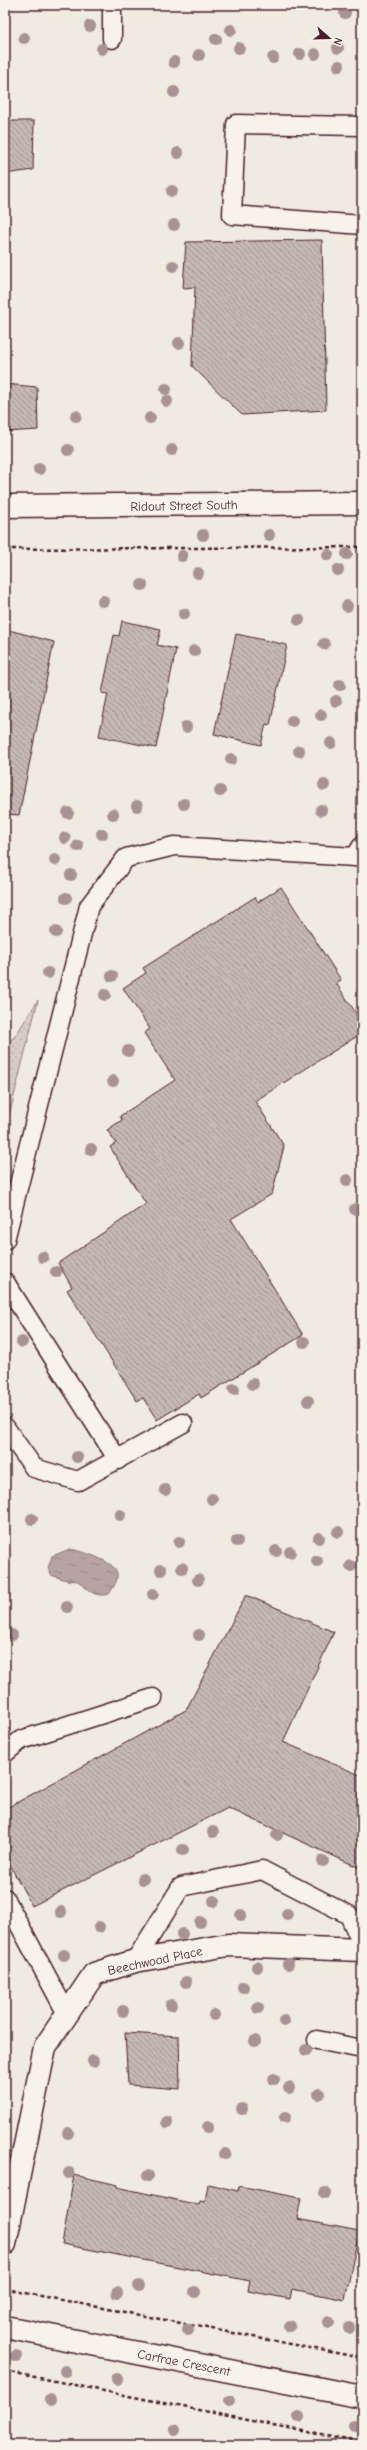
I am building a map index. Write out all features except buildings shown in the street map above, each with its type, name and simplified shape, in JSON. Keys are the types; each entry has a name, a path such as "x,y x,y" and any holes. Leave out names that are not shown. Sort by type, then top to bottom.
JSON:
{"street":[{"name":"Ridout Street South","path":"5,506 362,503"},
{"name":"Beechwood Place","path":"5,2244 46,2047 94,1974 135,1961 228,1945 362,1950"},
{"name":"Carfrae Crescent","path":"5,2327 362,2397"}],"lane":[{"path":"112,5 112,39"},
{"path":"362,126 236,124 232,216 362,225"},
{"path":"5,1240 89,906 126,858 174,846 355,857 362,846"},
{"path":"5,1282 118,1460"},
{"path":"5,1427 34,1468 78,1481 183,1423"},
{"path":"5,1752 21,1740 153,1698"},
{"path":"135,1961 181,1887 262,1870 348,1915 362,1944"},
{"path":"5,1898 67,2014"},
{"path":"317,2040 362,2049"}],"path":[{"path":"5,549 362,547"},
{"path":"5,2290 362,2358"},
{"path":"5,2371 362,2443"}],"shaded area":[{"path":"38,1000 5,1132 5,1046 16,1035"}],"water":[{"path":"70,1549 97,1557 110,1564 115,1569 117,1579 109,1594 96,1594 78,1581 66,1580 51,1575 48,1568 52,1556"}]}
